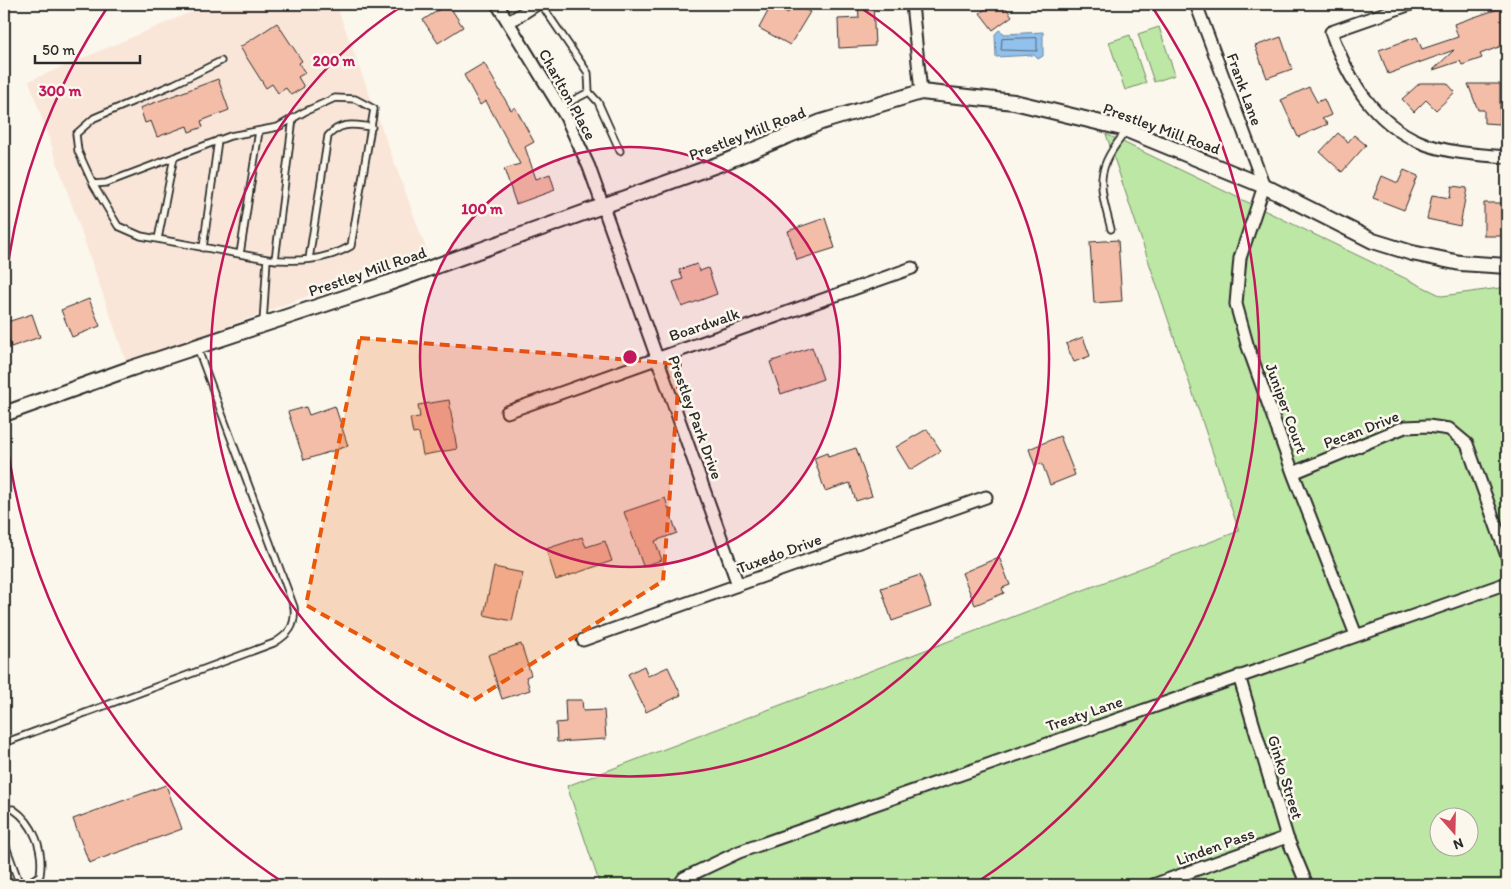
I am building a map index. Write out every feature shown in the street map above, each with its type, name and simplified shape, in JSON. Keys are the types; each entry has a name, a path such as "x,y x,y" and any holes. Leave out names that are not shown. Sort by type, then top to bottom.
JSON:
{"street":[{"name":"Charlton Place","path":"497,4 560,106 585,159 603,204"},
{"path":"509,22 537,4"},
{"path":"912,4 921,92"},
{"name":"Frank Lane","path":"1196,4 1264,186"},
{"path":"1411,4 1331,32 1342,63 1360,92 1378,115 1421,143 1471,154 1507,158"},
{"name":"Prestley Mill Road","path":"4,414 389,283 603,204 722,163 821,122 921,92 1014,102 1127,130 1264,186 1373,241 1412,253 1460,263 1507,266"},
{"name":"Juniper Court","path":"1264,186 1240,258 1236,304 1247,344 1293,473 1356,635"},
{"name":"Prestley Park Drive","path":"603,204 738,585"},
{"name":"Boardwalk","path":"507,412 657,357 912,268"},
{"name":"Pecan Drive","path":"1293,473 1406,427 1428,426 1448,429 1468,444 1507,556"},
{"name":"Tuxedo Drive","path":"583,640 986,497"},
{"name":"Treaty Lane","path":"678,885 684,878 739,852 1507,583"},
{"name":"Ginko Street","path":"1239,676 1287,837 1307,885"},
{"name":"Linden Pass","path":"1153,885 1287,837"}],"lane":[{"path":"541,4 588,73 589,92 598,102 620,151"},
{"path":"92,184 106,184 218,140 278,127 335,98 355,99 374,109 351,246 334,256 288,262 267,260 141,236 118,226 92,184 78,151 76,134 94,118 174,84 221,61"},
{"path":"560,106 589,92"},
{"path":"275,260 293,118"},
{"path":"308,259 328,136 334,129 345,123 372,128"},
{"path":"1111,229 1102,196 1101,172 1110,152 1127,130"},
{"path":"240,254 259,131"},
{"path":"203,248 218,140"},
{"path":"158,239 174,157"},
{"path":"263,325 267,260"},
{"path":"4,743 274,643 287,635 292,627 295,617 294,607 197,347"},
{"path":"4,810 13,809 26,817 40,851 40,875 31,882 20,885 4,841"}],"highlighted area":[{"path":"360,338 680,364 663,581 474,700 306,605"}],"shaded area":[{"path":"210,4 336,4 427,251 127,364 29,81"}],"green space":[{"path":"1159,27 1175,75 1154,82 1138,34"},
{"path":"1130,35 1146,83 1125,90 1109,42"},
{"path":"1106,134 1442,296 1507,287 1507,885 600,885 567,786 1239,531"}],"water":[{"path":"999,30 1005,34 1043,32 1043,56 1038,59 1034,55 996,57 995,34"}],"building":[{"path":"448,4 463,27 438,43 423,20"},
{"path":"772,4 788,13 794,4 810,12 790,45 759,28"},
{"path":"858,4 873,4 875,46 839,48 838,19 859,18"},
{"path":"992,4 1003,4 1012,16 993,30 980,13"},
{"path":"1507,6 1507,44 1480,54 1482,58 1462,65 1460,61 1433,70 1454,50 1388,74 1379,50 1417,37 1422,49 1458,37 1454,24"},
{"path":"277,23 302,61 299,63 305,73 298,77 304,87 291,95 286,88 278,93 272,84 266,88 240,47"},
{"path":"1281,37 1292,69 1267,78 1255,46"},
{"path":"484,63 511,110 515,107 534,142 525,147 536,179 550,174 555,190 516,204 504,169 520,164 486,101 480,105 464,75"},
{"path":"218,79 229,110 201,121 203,127 189,132 187,126 157,137 151,121 145,123 140,108"},
{"path":"1420,83 1447,83 1455,92 1436,110 1426,100 1414,112 1402,99"},
{"path":"1468,84 1500,84 1500,124 1484,123 1484,110 1478,110"},
{"path":"1309,87 1317,102 1324,99 1331,115 1322,119 1328,124 1298,137 1281,100"},
{"path":"1338,133 1348,142 1354,135 1366,145 1342,172 1320,152"},
{"path":"1404,170 1418,176 1404,210 1373,198 1382,176 1398,183"},
{"path":"1452,186 1467,188 1460,226 1427,219 1432,195 1450,198"},
{"path":"1484,203 1507,203 1507,229 1505,229 1505,236 1484,236"},
{"path":"825,218 835,248 797,260 788,231"},
{"path":"1118,240 1122,301 1094,303 1090,242"},
{"path":"697,264 700,271 708,268 717,294 682,307 673,282 683,279 679,270"},
{"path":"89,299 100,326 72,337 61,310"},
{"path":"32,314 40,337 11,347 4,323"},
{"path":"1083,337 1090,356 1074,362 1066,344"},
{"path":"812,347 823,379 781,394 770,362"},
{"path":"449,400 457,449 423,455 419,433 413,434 410,418 420,417 418,405"},
{"path":"335,406 348,446 304,460 288,412 306,407 309,415"},
{"path":"927,429 941,451 910,470 896,447"},
{"path":"1060,436 1075,475 1050,485 1042,463 1035,466 1029,449"},
{"path":"856,448 872,496 856,501 850,483 825,491 814,458 827,453 828,457"},
{"path":"665,498 677,533 655,541 662,560 643,566 624,512"},
{"path":"582,537 586,547 605,541 612,561 556,580 546,549"},
{"path":"999,557 1010,585 1002,588 1004,593 975,605 962,573"},
{"path":"494,567 523,573 512,621 484,615"},
{"path":"920,575 931,607 892,621 881,588"},
{"path":"521,644 531,675 526,677 530,690 502,699 488,655"},
{"path":"644,666 648,676 668,667 681,695 646,712 628,674"},
{"path":"565,700 582,700 583,711 604,710 606,739 557,742 556,723 566,722"},
{"path":"166,785 182,829 89,863 73,819"}]}
